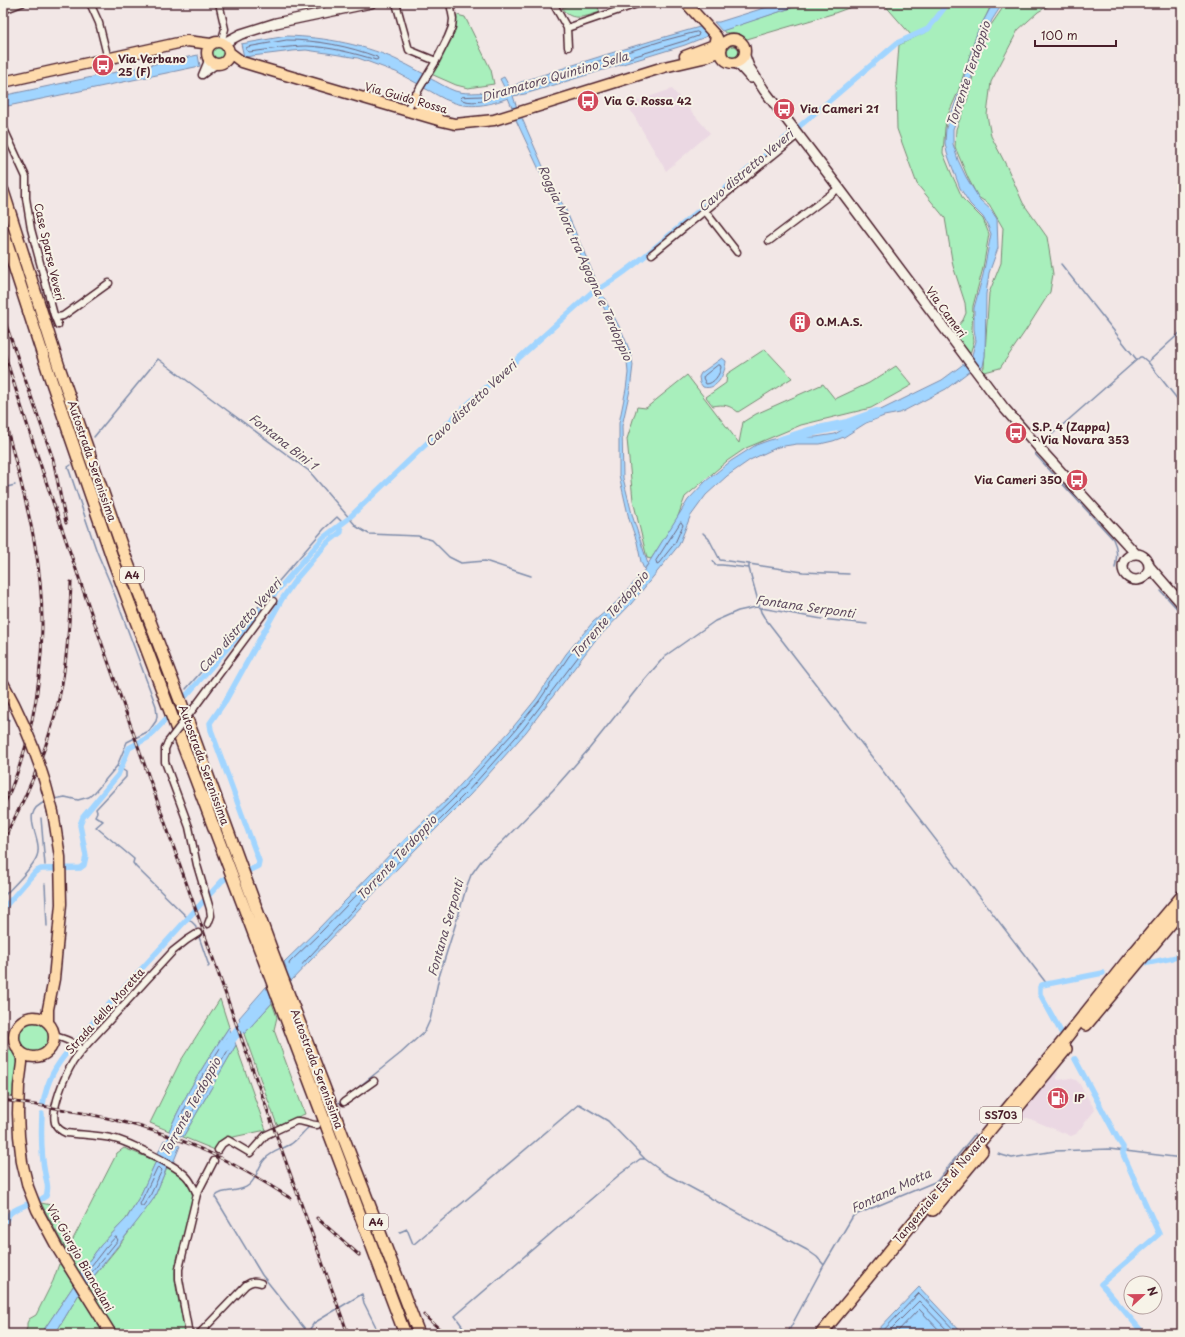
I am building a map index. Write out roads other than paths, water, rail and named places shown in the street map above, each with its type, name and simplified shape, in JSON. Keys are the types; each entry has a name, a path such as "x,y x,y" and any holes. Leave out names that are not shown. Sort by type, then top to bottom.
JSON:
{"highway":[{"name":"Autostrada Serenissima","path":"3,191 59,367 88,451 125,556 183,708 269,958 317,1121 405,1334"},
{"name":"Autostrada Serenissima","path":"3,232 49,374 113,560 269,958 295,1012 419,1334"},
{"name":"Tangenziale Est di Novara","path":"821,1334 1182,896"},
{"name":"Tangenziale Est di Novara","path":"830,1334 1182,910"}],"main road":[{"path":"686,3 716,36 729,62 735,63 741,61 745,56 745,48 741,41 734,38 723,49"},
{"path":"664,67 681,58 710,48 716,42 716,36"},
{"path":"3,82 108,59 188,46 197,48 214,48 229,49 225,59 212,63 214,48"},
{"name":"Via Guido Rossa","path":"225,59 242,62 406,111 455,124 494,120 664,67 703,58 723,49"},
{"path":"415,97 419,105 425,109 468,122"},
{"path":"3,683 16,706 34,749 45,779 53,812 60,869 60,920 54,965 53,986 48,1009 48,1022"},
{"path":"29,1017 38,1012 41,1007 54,965"},
{"path":"18,1050 29,1057 41,1056 47,1053 54,1042 52,1026 43,1018 36,1016 23,1019 15,1030 15,1044 18,1050 22,1057 19,1099"},
{"path":"19,1099 27,1071 35,1057"},
{"name":"Via Giorgio Biancalani","path":"19,1099 19,1136 22,1162 25,1176 37,1210 58,1249 111,1334"}],"street":[{"path":"3,10 22,3"},
{"path":"90,3 99,23 108,59"},
{"path":"219,3 225,29 214,48 202,76 225,59"},
{"path":"327,12 331,3"},
{"path":"214,48 250,30 371,3"},
{"path":"396,3 409,50 436,61"},
{"path":"406,111 422,86 448,37 453,19 450,3"},
{"path":"553,3 567,28 568,47"},
{"path":"567,28 640,3"},
{"path":"745,56 749,67 764,90"},
{"path":"735,63 745,70 764,90"},
{"name":"Via Cameri","path":"764,90 840,188 1004,408 1136,554"},
{"name":"Case Sparse Veveri","path":"3,127 26,177 26,198 31,229 58,325"},
{"path":"652,254 705,211 796,131"},
{"path":"769,241 840,188"},
{"path":"705,211 737,252"},
{"name":"Case Sparse Veveri","path":"54,315 58,317 63,316 109,284"},
{"path":"1121,538 1125,554 1123,569 1127,576 1133,580 1143,577 1148,572 1147,561 1144,556 1136,554 1130,555 1125,560"},
{"path":"1148,566 1182,604"},
{"path":"1143,577 1166,586"},
{"path":"208,924 211,916 209,902 197,865 189,827 165,762 164,749 273,601"},
{"name":"Strada della Moretta","path":"197,1194 185,1176 176,1168 116,1139 66,1133 57,1128 55,1123 55,1115 59,1094 67,1072 81,1050 173,951 198,933"},
{"path":"54,1036 70,1041 81,1050"},
{"path":"344,1102 374,1081"},
{"path":"218,1150 222,1144 228,1140 250,1153 266,1135 296,1121 317,1121"},
{"path":"190,1334 179,1279 179,1269 197,1194 214,1160"},
{"path":"199,1334 246,1285 256,1281 261,1283"}],"water":[{"path":"780,3 806,3 722,31 714,22 719,22"},
{"path":"993,3 1003,3 992,20 982,43 966,95 953,129 953,144 958,160 966,177 980,200 991,210 997,219 998,248 989,273 986,294 985,356 983,366 980,370 971,358 976,341 974,329 974,308 983,275 991,234 983,217 970,204 960,188 947,153 945,143 946,128 960,90 977,33"},
{"name":"Diramatore Quintino Sella","path":"703,26 710,35 685,45 525,94 513,96 517,108 513,110 508,98 494,103 473,106 448,101 424,88 429,78 455,91 480,93 505,89 500,79 504,77 510,88 521,82 566,67"},
{"path":"287,36 316,38 346,43 388,56 426,75 420,85 396,72 358,58 306,50 244,57 241,44"},
{"path":"198,55 200,66 3,107 3,96 6,95"},
{"name":"Roggia Mora tra Agogna e Terdoppio","path":"521,116 552,187 565,208 599,287 595,289 563,213 543,178 515,118"},
{"path":"600,290 623,334 631,354 633,365 630,390 622,426 623,478 633,518 648,564 644,569 629,519 619,475 619,423 626,389 628,373 627,361 617,333 596,293"},
{"path":"722,358 726,361 720,380 713,386 708,388 703,387 700,383 699,377 701,373"},
{"path":"965,363 971,370 946,389 900,413 884,416 866,423 844,437 833,441 820,444 797,444 778,447 750,460 727,476 706,495 690,517 679,545 631,604 594,642 526,732 470,795 415,850 291,981 284,962 399,845 450,796 509,732 536,699 566,654 593,622 619,600 643,572 688,500 706,481 731,461 756,445 782,437 816,437 835,434 854,423 942,380"},
{"path":"266,987 272,1003 244,1034 239,1018"},
{"path":"229,1027 236,1045 183,1137 169,1131 189,1091"},
{"path":"164,1140 180,1146 173,1163 157,1155"},
{"path":"156,1161 167,1167 154,1198 86,1286 79,1274 101,1245 127,1218 141,1194"},
{"path":"74,1285 79,1294 55,1334 41,1334"},
{"path":"919,1287 963,1334 874,1334"}],"waterway":[{"name":"Cavo distretto Veveri","path":"595,291 619,276 644,257 897,43 928,29 948,3"},
{"path":"1061,264 1137,360"},
{"name":"Cavo distretto Veveri","path":"351,516 468,404 591,293"},
{"path":"1182,331 1148,362 1182,405"},
{"path":"1041,444 1140,357 1148,362"},
{"name":"Fontana Bini 1","path":"94,437 158,359 309,471 357,527 369,534 418,536 432,540 449,557 461,563 485,561 531,576"},
{"name":"Torrente Terdoppio","path":"781,441 809,432 847,424 877,413"},
{"path":"1036,450 1035,454 1113,539 1117,553 1115,568"},
{"path":"54,799 65,797 78,800 89,797 117,766 127,742 149,731 156,721 157,716 156,706 111,585 97,552 68,467 71,465"},
{"name":"Fontana Bini 1","path":"3,488 15,485"},
{"name":"Cavo distretto Veveri","path":"186,689 267,597 272,589 324,529 337,517 343,523"},
{"name":"Cavo distretto Veveri","path":"186,696 323,538 348,519"},
{"path":"250,870 258,866 259,861 211,730 210,723 226,700 282,599 296,579 327,543 341,532 339,527"},
{"path":"703,533 709,539 720,560 749,564 761,612 764,617 1047,984"},
{"path":"713,561 715,565 749,568"},
{"path":"749,564 803,572 849,574"},
{"path":"1161,591 1182,614"},
{"name":"Fontana Serponti","path":"345,1098 401,1053 425,1031 430,1020 439,977 466,888 471,875 481,861 502,842 553,790 589,749 665,656 715,621 738,611 756,607 822,619 867,624"},
{"name":"Cavo distretto Veveri","path":"3,708 9,720"},
{"path":"3,909 35,872 41,869 80,868 84,865 86,856 80,825 83,817 118,775 129,748 149,737 165,720"},
{"path":"117,766 126,772 126,777 96,809 97,812 95,816 103,821 96,827 134,859 133,863 136,867 195,925 196,928"},
{"path":"3,897 27,872 35,861 38,849 32,819 33,812 38,806 47,801"},
{"name":"Cavo distretto Veveri","path":"41,818 45,865"},
{"path":"78,1040 225,879"},
{"name":"Cavo distretto Veveri","path":"45,884 47,926"},
{"path":"199,937 209,966 208,967"},
{"path":"1148,963 1182,956"},
{"name":"Torrente Terdoppio","path":"225,1047 245,1022 297,964"},
{"path":"1061,1032 1040,994 1040,987 1042,985 1103,973"},
{"path":"43,1104 52,1074 70,1049"},
{"path":"1075,1059 1123,1147 1123,1154 1159,1234 1101,1284 1144,1334"},
{"name":"Fontana Serponti","path":"336,1105 342,1100"},
{"path":"400,1232 407,1229 414,1244 579,1104 608,1121 645,1159 664,1173 807,1250 817,1257 824,1265"},
{"path":"40,1200 46,1196 48,1188 42,1152 42,1114"},
{"name":"Torrente Terdoppio","path":"165,1155 180,1122"},
{"name":"Fontana Serponti","path":"309,1127 291,1144 268,1156 252,1182 245,1188 218,1194 215,1197 262,1275 309,1334"},
{"name":"Fontana Motta","path":"787,1334 824,1265 853,1216 937,1181 974,1135 977,1137"},
{"name":"Fontana Motta","path":"998,1154 1012,1158 1055,1151 1109,1149 1182,1158"},
{"path":"468,1334 455,1316 619,1175 640,1159 645,1159"},
{"path":"3,1228 11,1212 28,1204"},
{"path":"315,1334 310,1329 314,1323 362,1294 364,1303 378,1334"}],"tunnel":[{"path":"198,933 204,930 208,924"},
{"path":"322,1121 344,1102"},
{"path":"214,1161 218,1150"}],"railway":[{"path":"3,316 53,459 66,523"},
{"path":"3,349 57,514 95,623 225,992 348,1334"},
{"path":"3,414 24,493 34,540 42,607 42,642 34,710 26,744 16,776 3,807"},
{"path":"3,840 31,784 46,745 58,704 67,646 71,582"},
{"path":"3,1100 90,1114 165,1134 229,1162 290,1198"},
{"path":"317,1218 359,1255"},
{"path":"424,1315 445,1334"}],"place":[{"name":"Via Verbano 25 (F)","path":"103,65"},
{"name":"Via G. Rossa 42","path":"588,101"},
{"name":"Via Cameri 21","path":"784,109"},
{"name":"O.M.A.S.","path":"800,322"},
{"name":"S.P. 4 (Zappa) - Via Novara 353","path":"1016,433"},
{"name":"Via Cameri 350","path":"1077,480"},
{"name":"IP","path":"1058,1098"}]}
